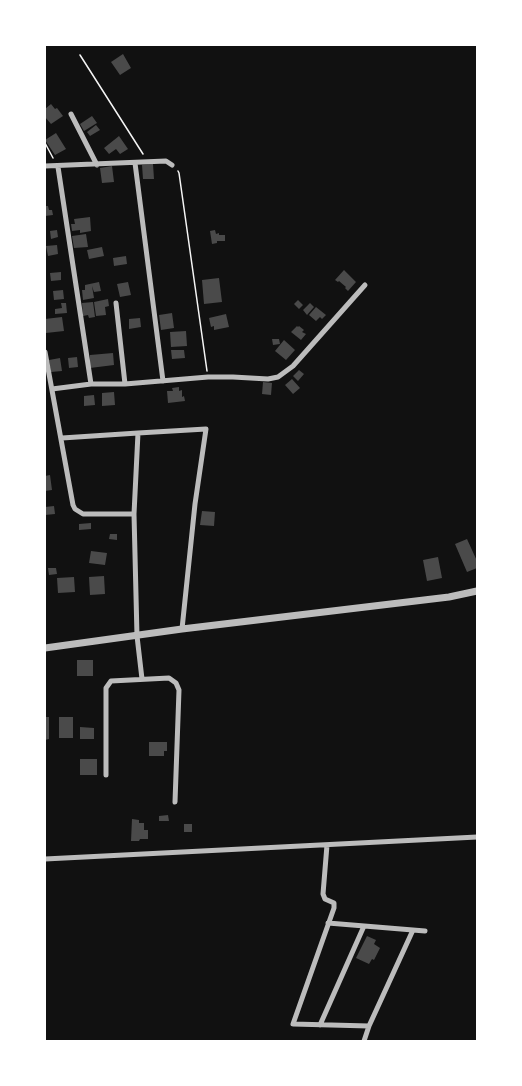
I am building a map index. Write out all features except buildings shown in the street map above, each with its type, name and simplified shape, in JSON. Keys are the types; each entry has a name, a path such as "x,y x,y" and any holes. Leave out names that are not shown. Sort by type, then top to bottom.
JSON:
{"street":[{"path":"72,114 97,165"},
{"path":"45,166 166,161 172,165"},
{"path":"135,163 163,381"},
{"path":"58,167 91,384"},
{"path":"52,389 91,384 279,377 293,366 365,285"},
{"path":"116,303 125,384"},
{"path":"45,352 75,509 83,514 134,514"},
{"path":"62,438 206,429 195,504 182,629"},
{"path":"138,433 134,514 137,636 142,680"},
{"path":"45,648 449,597 477,591"},
{"path":"106,775 106,688 111,681 169,678 176,682 179,690 175,802"},
{"path":"45,859 477,837"},
{"path":"327,845 323,894 325,899 334,903 334,908 293,1024 369,1026"},
{"path":"328,923 424,931"},
{"path":"320,1025 364,926"},
{"path":"364,1041 413,930"}],"path":[{"path":"80,55 148,162"},
{"path":"45,143 58,167"},
{"path":"172,165 179,173 208,378"}]}
